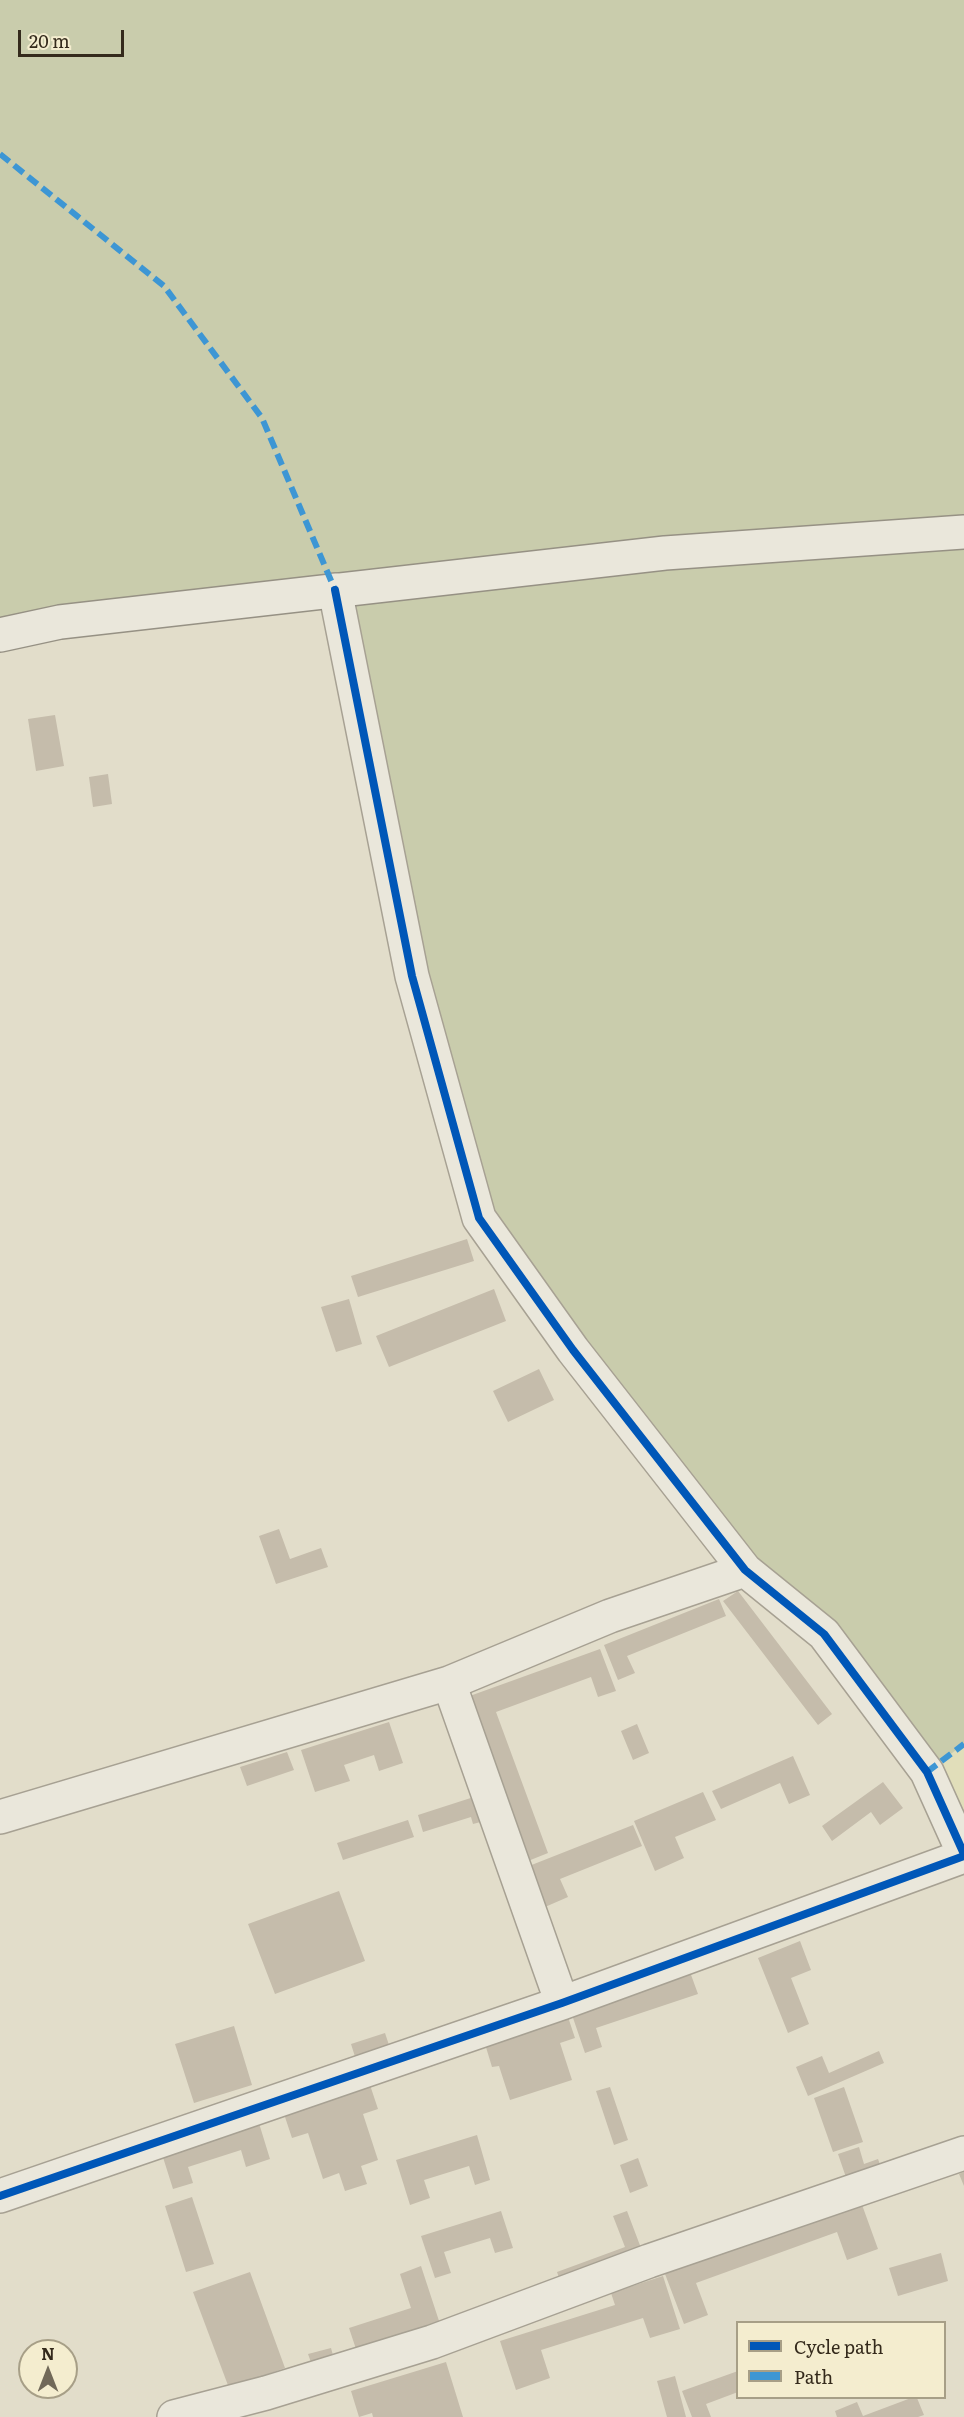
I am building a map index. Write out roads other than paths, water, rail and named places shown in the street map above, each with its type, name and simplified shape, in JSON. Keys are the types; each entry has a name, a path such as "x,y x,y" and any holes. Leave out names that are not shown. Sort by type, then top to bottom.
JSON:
{"street":[{"path":"0,635 60,622 665,553 964,532"},
{"path":"0,2196 562,2002 964,1855 927,1772 825,1634 745,1570 573,1350 480,1218 412,976 334,590"},
{"path":"0,1817 449,1683 610,1616 745,1570"},
{"path":"449,1683 562,2002"},
{"path":"174,2417 432,2342 649,2261 964,2153"}]}
